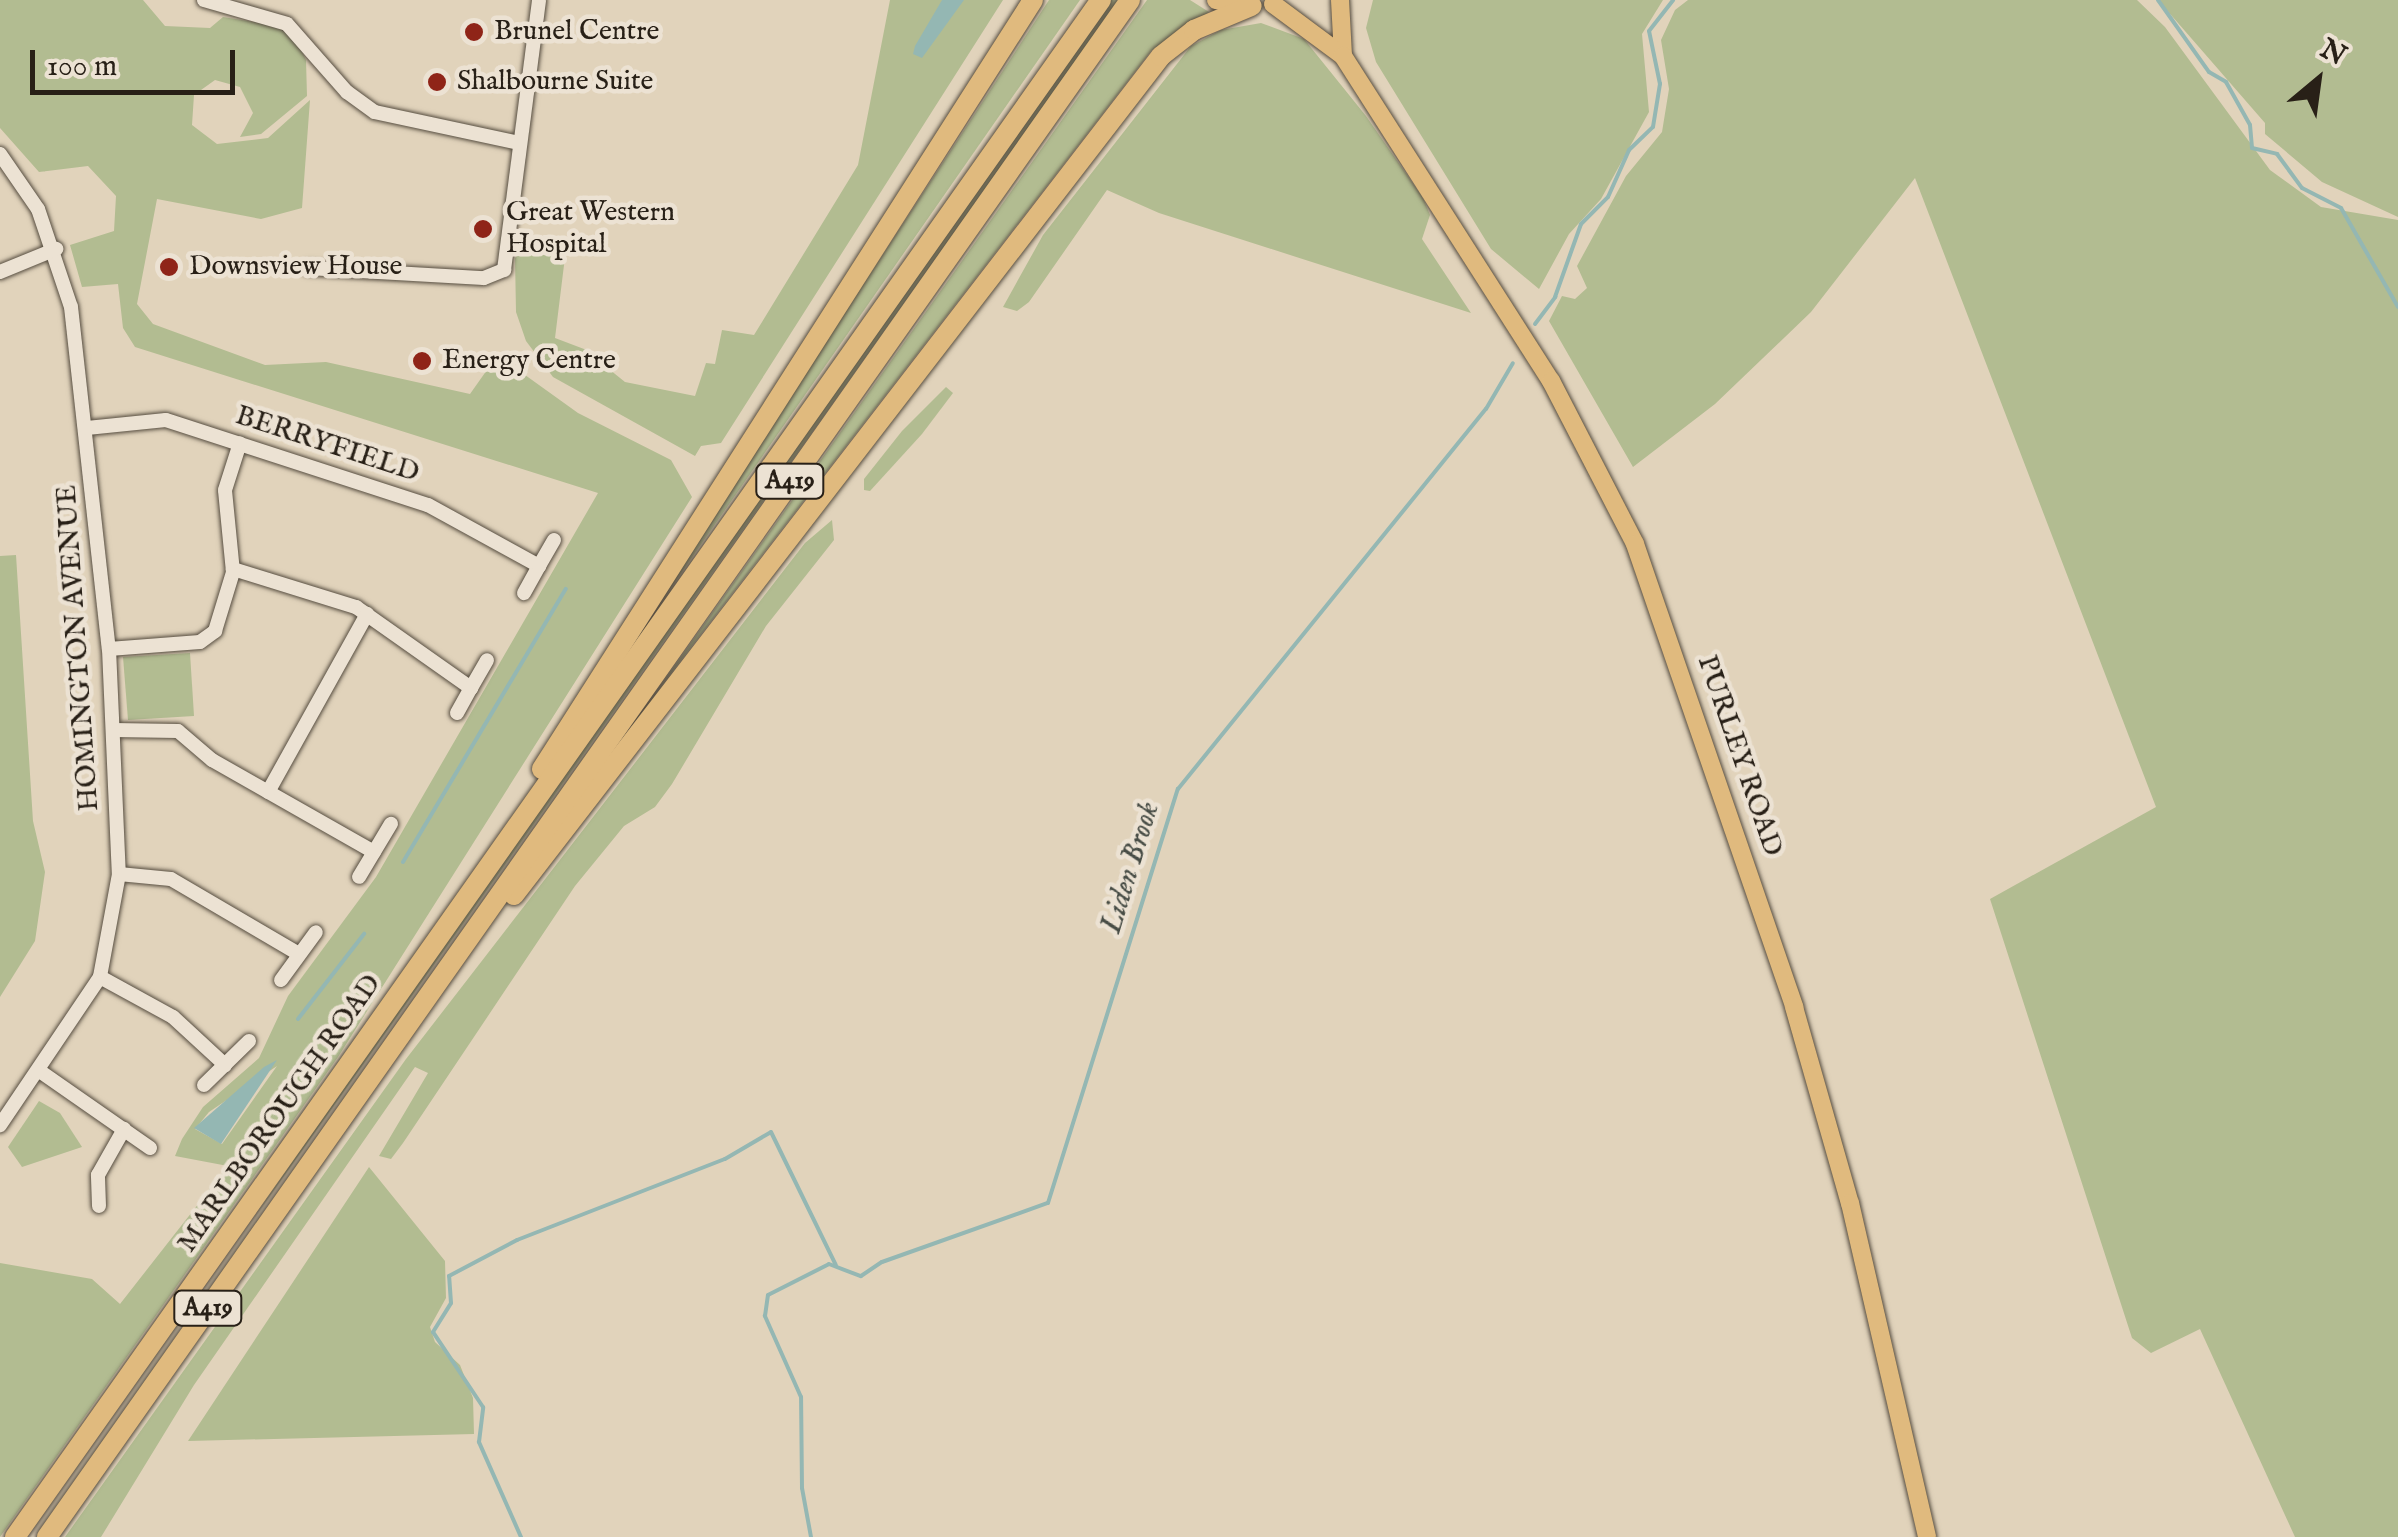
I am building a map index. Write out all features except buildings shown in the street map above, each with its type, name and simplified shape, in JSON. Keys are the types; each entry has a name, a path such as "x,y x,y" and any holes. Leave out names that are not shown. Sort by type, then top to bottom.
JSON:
{"highway":[{"name":"A419","path":"450,920 724,478 1032,0"},
{"name":"A419","path":"450,920 1100,0"},
{"name":"A419","path":"453,965 1130,0"},
{"name":"A419","path":"453,965 496,919 1161,56 1194,30 1250,6"},
{"name":"MARLBOROUGH ROAD","path":"15,1537 450,920"},
{"name":"MARLBOROUGH ROAD","path":"47,1537 453,965"}],"main road":[{"path":"1216,0 1250,6 1280,2"},
{"name":"PURLEY ROAD","path":"1340,0 1343,56"},
{"name":"PURLEY ROAD","path":"1280,2 1343,56 1551,381 1605,480 1656,597 1794,1007 1840,1165 1926,1537"}],"street":[{"path":"204,0 288,24 347,92 374,112 519,142"},
{"path":"308,268 499,274 509,258 519,142 539,0"},
{"name":"HOMINGTON AVENUE","path":"0,154 29,192 56,249 87,428 109,649 119,874 100,977 40,1072 0,1125"},
{"path":"0,272 56,249"},
{"name":"BERRYFIELD","path":"87,428 155,418 240,442 428,505 539,566"},
{"path":"109,649 208,639 233,569 225,490 240,442"},
{"path":"524,593 554,540"},
{"path":"233,569 367,614 471,688"},
{"path":"268,792 367,614"},
{"path":"457,712 487,660"},
{"path":"112,730 173,728 268,792 374,852"},
{"path":"360,877 391,824"},
{"path":"119,874 170,879 299,954"},
{"path":"281,980 316,932"},
{"path":"100,977 173,1017 225,1066"},
{"path":"204,1085 249,1042"},
{"path":"40,1072 150,1148"},
{"path":"99,1206 98,1175 124,1129"}],"green space":[{"path":"0,0 143,0 165,26 210,28 223,17 273,25 294,35 306,60 307,96 261,134 240,137 253,113 240,87 215,80 194,95 192,125 217,144 268,138 310,100 302,208 261,219 157,199 137,304 153,324 265,365 326,362 470,394 494,360 507,362 578,413 671,460 692,497 338,1057 0,1537 0,1263 92,1279 120,1304 228,1166 175,1156 203,1107 259,1058 288,996 376,877 598,493 135,347 123,328 118,284 82,287 70,245 114,231 116,196 88,166 39,172 0,128","holes":["277,1066 222,1144 195,1129 209,1112"]},
{"path":"890,0 1003,0 721,443 701,446 695,456 553,377 526,341 516,312 515,258 522,250 565,257 555,338 584,349 625,382 695,396 706,363 715,364 722,330 754,335 858,165"},
{"path":"1049,0 1080,0 663,599 660,596"},
{"path":"1111,0 1119,0 252,1221 328,1110"},
{"path":"1147,0 1190,0 1209,12 1151,51 654,695"},
{"path":"1373,0 1663,0 1642,34 1649,112 1601,199 1569,234 1539,289 1491,249 1376,62 1366,28"},
{"path":"1688,0 2137,0 2165,27 2270,170 2321,207 2398,220 2398,1537 2295,1537 2200,1329 2151,1353 2132,1338 1990,899 2156,807 1915,178 1811,312 1715,404 1633,467 1549,321 1562,296 1575,299 1587,288 1577,266 1626,176 1662,132 1669,89 1661,40 1675,10"},
{"path":"2158,0 2398,0 2398,217 2322,182 2265,134 2265,123"},
{"path":"1261,23 1304,39 1366,116 1423,198 1430,215 1422,239 1471,313 1159,213 1107,190 1029,302 1017,311 1003,307 1043,235 1191,46 1221,30"},
{"path":"946,387 953,393 922,434 870,491 864,490 864,479 902,431"},
{"path":"832,520 834,540 766,626 672,784 655,807 624,826 575,886 391,1159 379,1156 428,1073 415,1067 194,1385 101,1537 65,1537 406,1059 805,543"},
{"path":"16,555 33,821 45,872 35,941 0,997 0,556"},
{"path":"190,653 194,716 128,720 123,657"},
{"path":"39,1101 60,1113 82,1147 22,1167 8,1147"},
{"path":"369,1167 445,1261 446,1298 430,1327 435,1342 460,1365 473,1398 474,1434 188,1441"}],"water":[{"path":"942,0 964,0 922,58 913,54 915,46"},
{"path":"277,1060 221,1144 194,1128 264,1067"}],"waterway":[{"name":"Liden Brook","path":"1535,324 1555,297 1581,224 1608,197 1629,150 1653,127 1660,84 1649,31 1673,0"},
{"name":"Liden Brook","path":"2158,0 2209,72 2226,82 2250,125 2252,148 2277,154 2302,188 2341,208 2398,307"},
{"name":"Liden Brook","path":"811,1537 802,1488 801,1397 765,1316 768,1295 829,1264 861,1276 882,1262 1048,1203 1178,789 1486,409 1513,363"},
{"path":"403,862 566,589"},
{"path":"298,1019 364,934"},
{"name":"Liden Brook","path":"521,1537 479,1442 483,1407 433,1332 451,1303 449,1276 517,1240 725,1159 771,1132 836,1265"}],"place":[{"name":"Brunel Centre","path":"474,32"},
{"name":"Shalbourne Suite","path":"437,82"},
{"name":"Great Western Hospital","path":"483,229"},
{"name":"Downsview House","path":"169,267"},
{"name":"Energy Centre","path":"422,361"}]}
